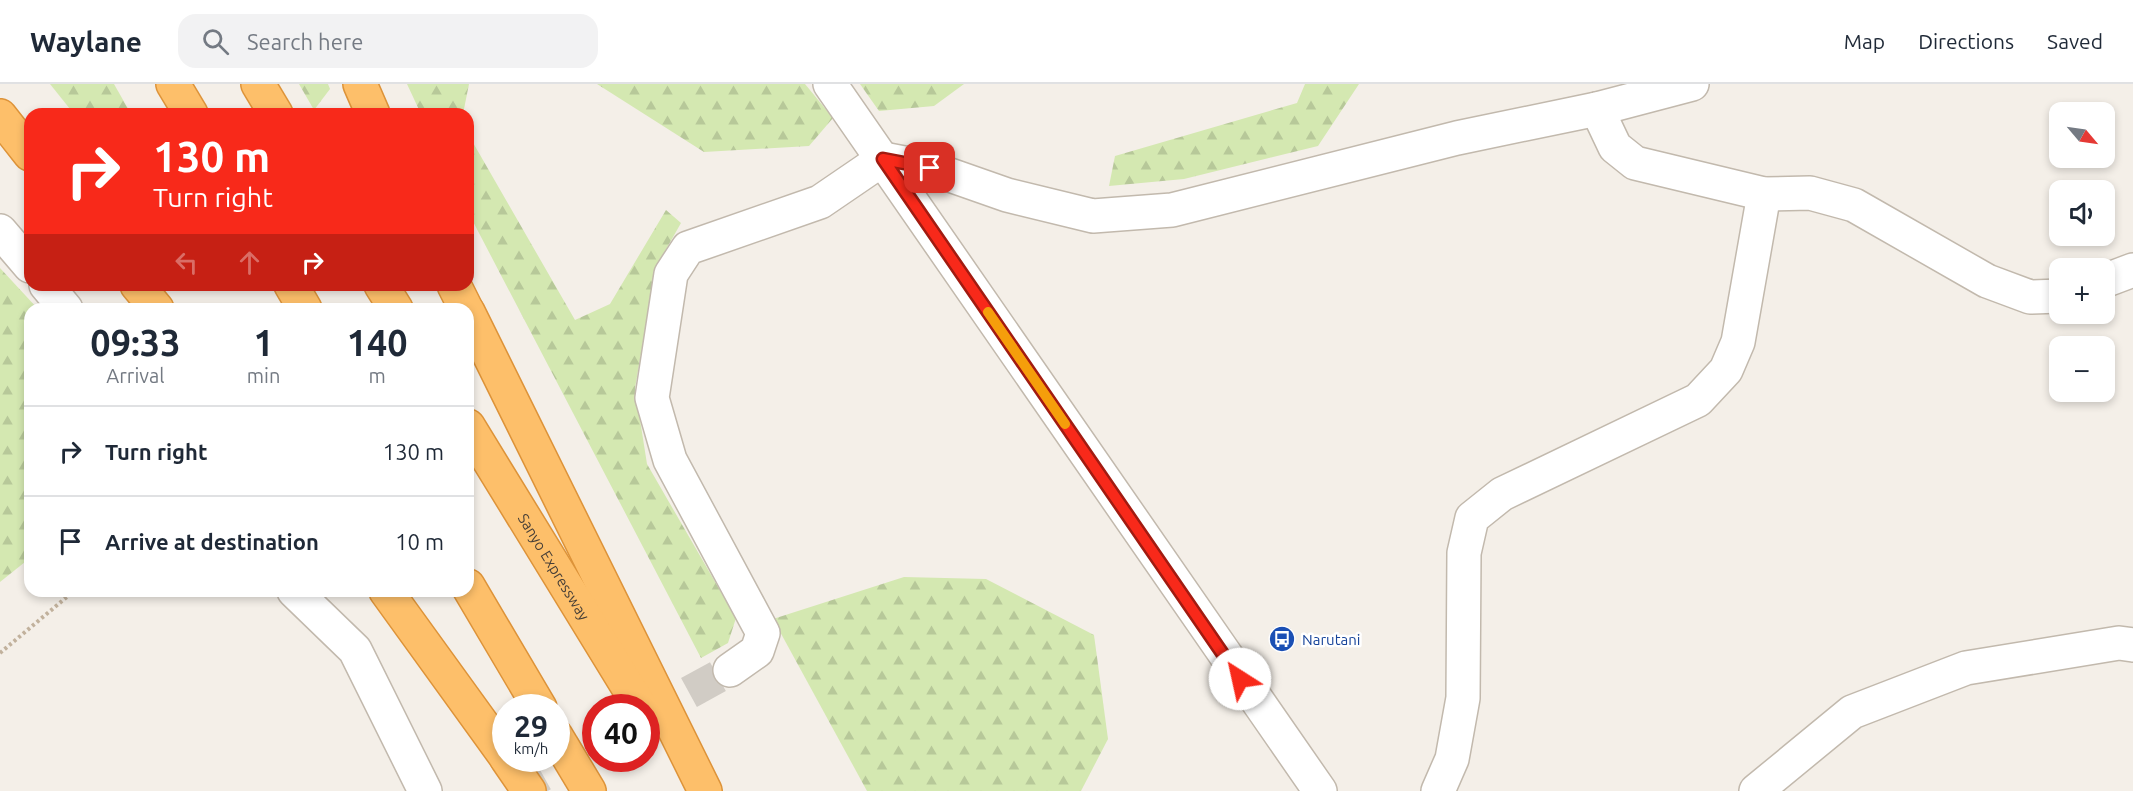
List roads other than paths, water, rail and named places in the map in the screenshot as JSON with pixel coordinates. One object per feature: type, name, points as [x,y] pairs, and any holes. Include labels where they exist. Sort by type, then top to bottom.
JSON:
[{"type":"highway","points":[[173,84],[187,108]]},
{"type":"highway","points":[[258,84],[272,108]]},
{"type":"highway","points":[[360,84],[370,108]]},
{"type":"highway","points":[[0,116],[24,146]]},
{"type":"highway","points":[[142,291],[152,303]]},
{"type":"highway","points":[[474,325],[705,791]]},
{"type":"highway","name":"Sanyo Expressway","points":[[474,436],[632,694]]},
{"type":"highway","points":[[474,596],[532,694]]},
{"type":"highway","points":[[390,597],[492,739]]},
{"type":"highway","points":[[660,740],[692,791]]},
{"type":"highway","points":[[570,759],[589,791]]},
{"type":"highway","points":[[516,772],[529,791]]},
{"type":"street","points":[[830,84],[1320,791]]},
{"type":"street","points":[[730,670],[757,651],[763,633],[670,460],[652,398],[671,274],[688,248],[819,202],[883,159],[930,168],[1007,195],[1093,216],[1160,211],[1457,138],[1597,109],[1692,84]]},
{"type":"street","points":[[1597,109],[1615,147],[1635,163],[1764,194],[1810,193],[1854,205],[1987,281],[2030,297],[2049,296]]},
{"type":"street","points":[[1438,791],[1452,759],[1463,698],[1464,553],[1472,518],[1503,494],[1698,400],[1726,370],[1738,342],[1764,194]]},
{"type":"street","points":[[0,231],[24,259]]},
{"type":"street","points":[[2115,277],[2133,270]]},
{"type":"street","points":[[51,291],[61,303]]},
{"type":"street","points":[[300,597],[355,650],[425,791]]},
{"type":"street","points":[[1756,791],[1852,712],[1966,668],[2119,642],[2133,645]]},
{"type":"tunnel","points":[[660,708],[730,670]]},
{"type":"tunnel","points":[[514,791],[582,753]]},
{"type":"place","name":"Narutani","points":[[1282,639]]}]
